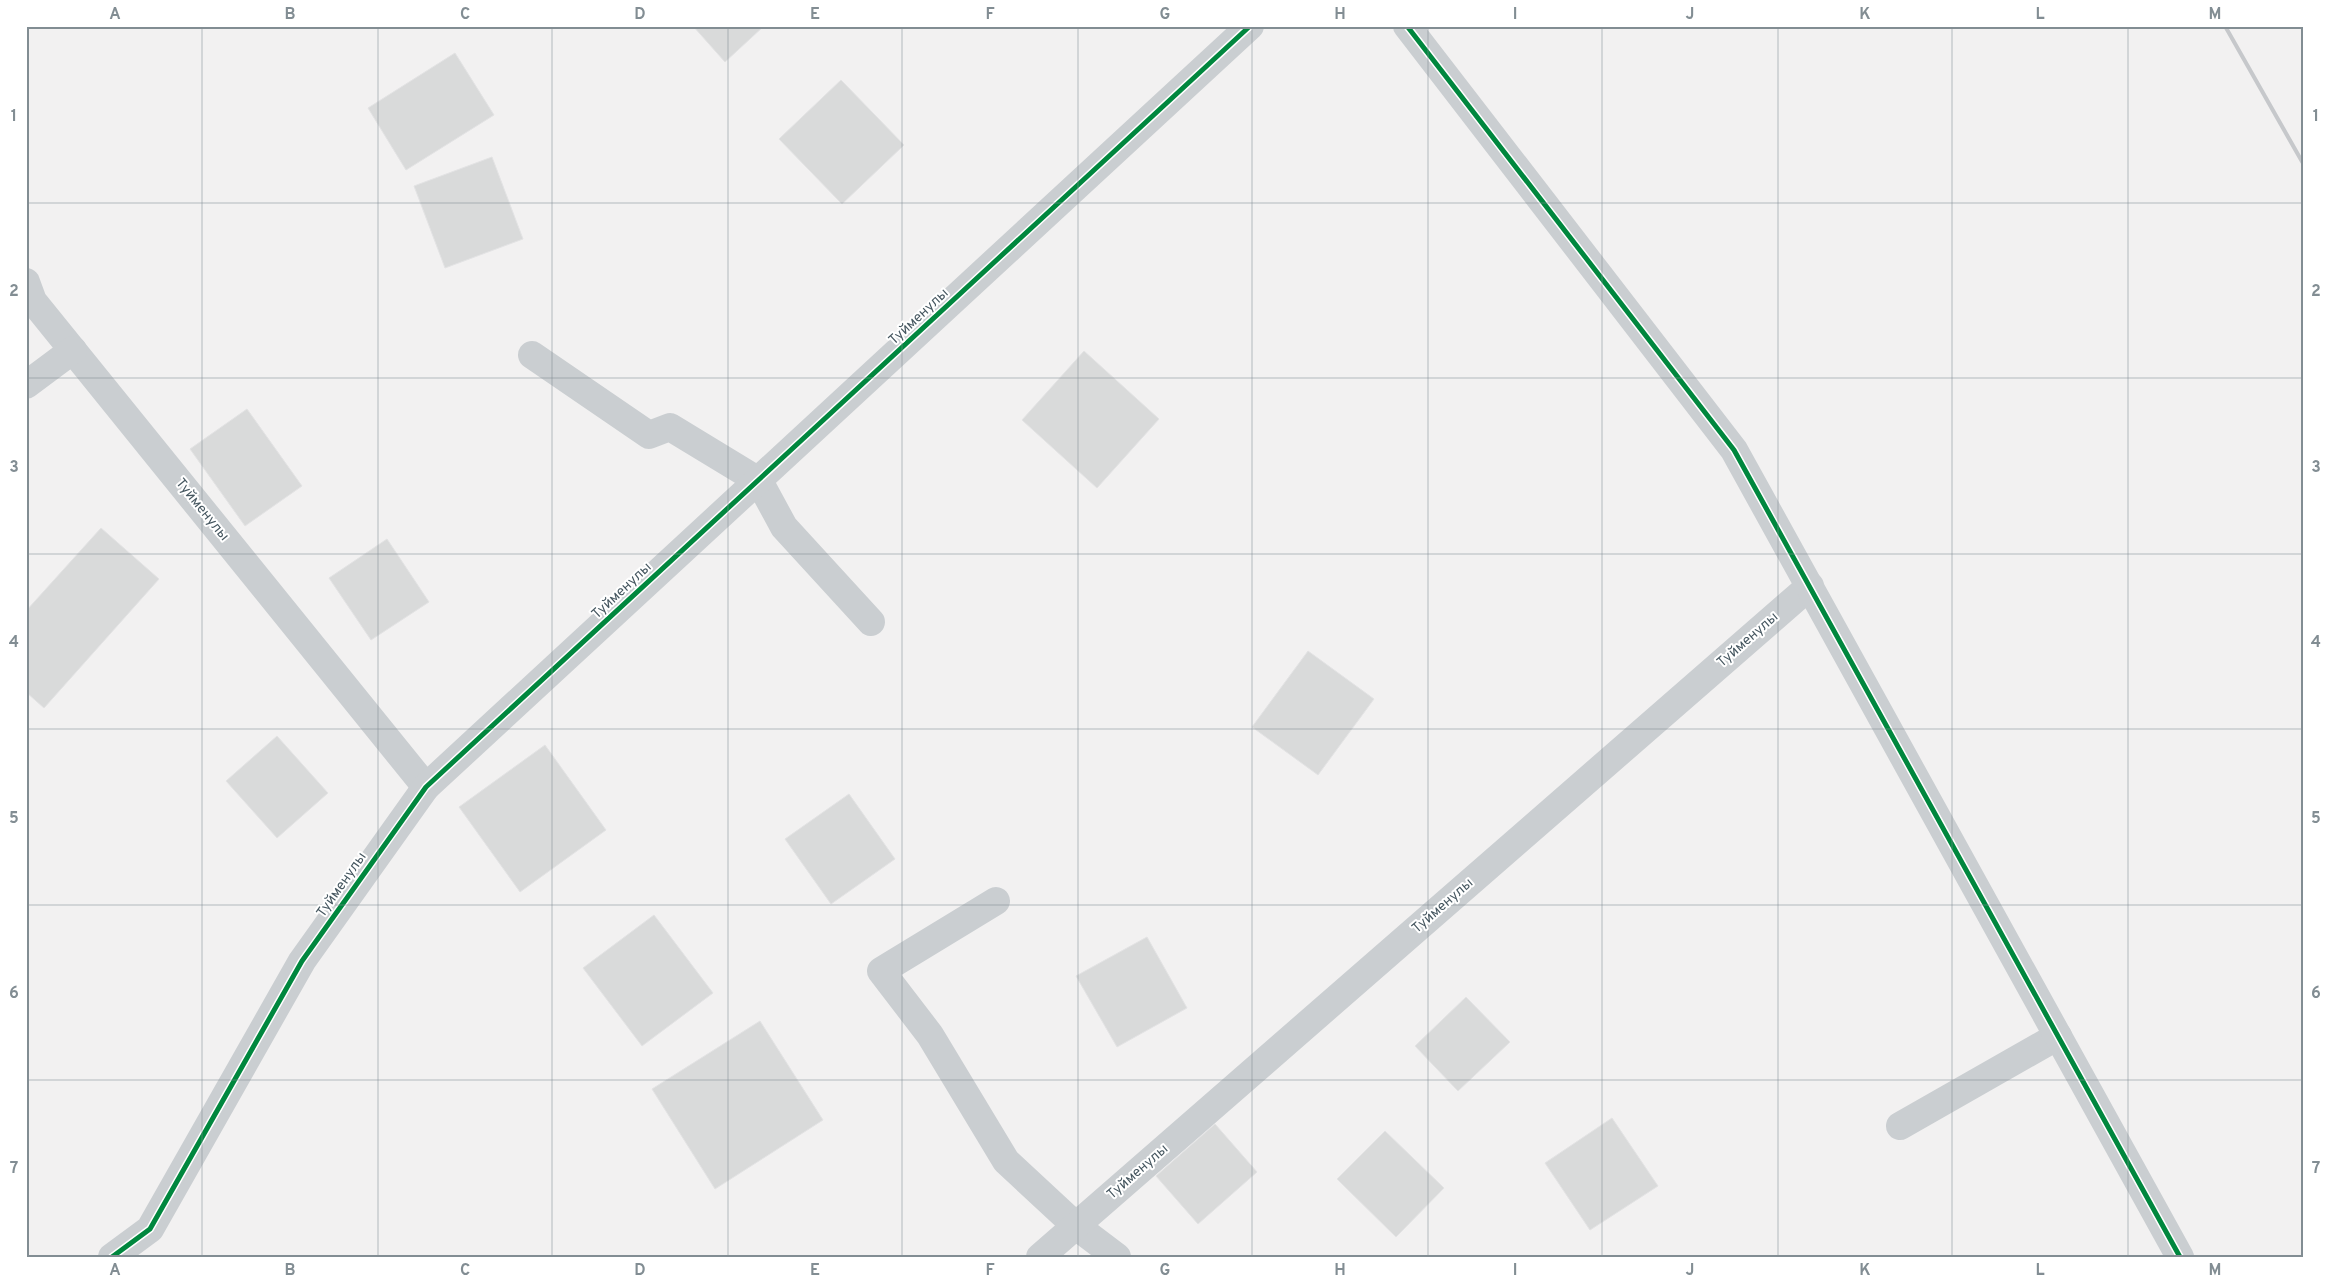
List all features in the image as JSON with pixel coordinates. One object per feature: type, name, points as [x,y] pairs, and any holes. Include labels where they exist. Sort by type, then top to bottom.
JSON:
[{"type":"street","name":"Туйменулы","points":[[112,1257],[150,1229],[302,961],[426,787],[1250,26]]},
{"type":"street","points":[[1407,26],[1734,450],[2180,1257]]},
{"type":"street","name":"Туйменулы","points":[[26,282],[34,301],[426,787]]},
{"type":"street","points":[[26,386],[73,350]]},
{"type":"street","points":[[532,355],[649,435],[670,427],[759,481],[784,527],[871,622]]},
{"type":"street","name":"Туйменулы","points":[[1040,1257],[1810,586]]},
{"type":"street","points":[[996,900],[881,971],[930,1034],[1006,1161],[1076,1226],[1117,1257]]},
{"type":"street","points":[[1900,1126],[2058,1036]]},
{"type":"building","points":[[693,26],[764,26],[725,62]]},
{"type":"building","points":[[455,53],[494,115],[406,170],[368,108]]},
{"type":"building","points":[[841,80],[904,145],[842,204],[779,139]]},
{"type":"building","points":[[492,157],[523,239],[445,268],[414,186]]},
{"type":"building","points":[[1084,351],[1159,419],[1097,488],[1022,420]]},
{"type":"building","points":[[247,409],[302,486],[245,526],[190,449]]},
{"type":"building","points":[[101,528],[159,579],[44,708],[26,692],[26,611]]},
{"type":"building","points":[[387,539],[429,602],[371,640],[329,578]]},
{"type":"building","points":[[1308,651],[1374,699],[1318,775],[1252,727]]},
{"type":"building","points":[[277,736],[328,793],[277,838],[226,781]]},
{"type":"building","points":[[545,745],[606,830],[520,892],[459,807]]},
{"type":"building","points":[[849,794],[895,859],[831,904],[785,839]]},
{"type":"building","points":[[654,915],[713,993],[642,1046],[583,968]]},
{"type":"building","points":[[1147,937],[1187,1008],[1117,1047],[1076,976]]},
{"type":"building","points":[[1466,997],[1510,1042],[1458,1091],[1415,1046]]},
{"type":"building","points":[[760,1021],[823,1120],[715,1189],[652,1089]]},
{"type":"building","points":[[1612,1118],[1658,1186],[1590,1230],[1545,1163]]},
{"type":"building","points":[[1215,1124],[1257,1172],[1198,1224],[1156,1176]]},
{"type":"building","points":[[1385,1131],[1444,1188],[1396,1237],[1337,1179]]},
{"type":"railway","points":[[2225,26],[2304,165]]},
{"type":"cycle path","points":[[112,1257],[150,1229],[302,961],[426,787],[1250,26]]},
{"type":"cycle path","points":[[1407,26],[1734,450],[2180,1257]]}]
